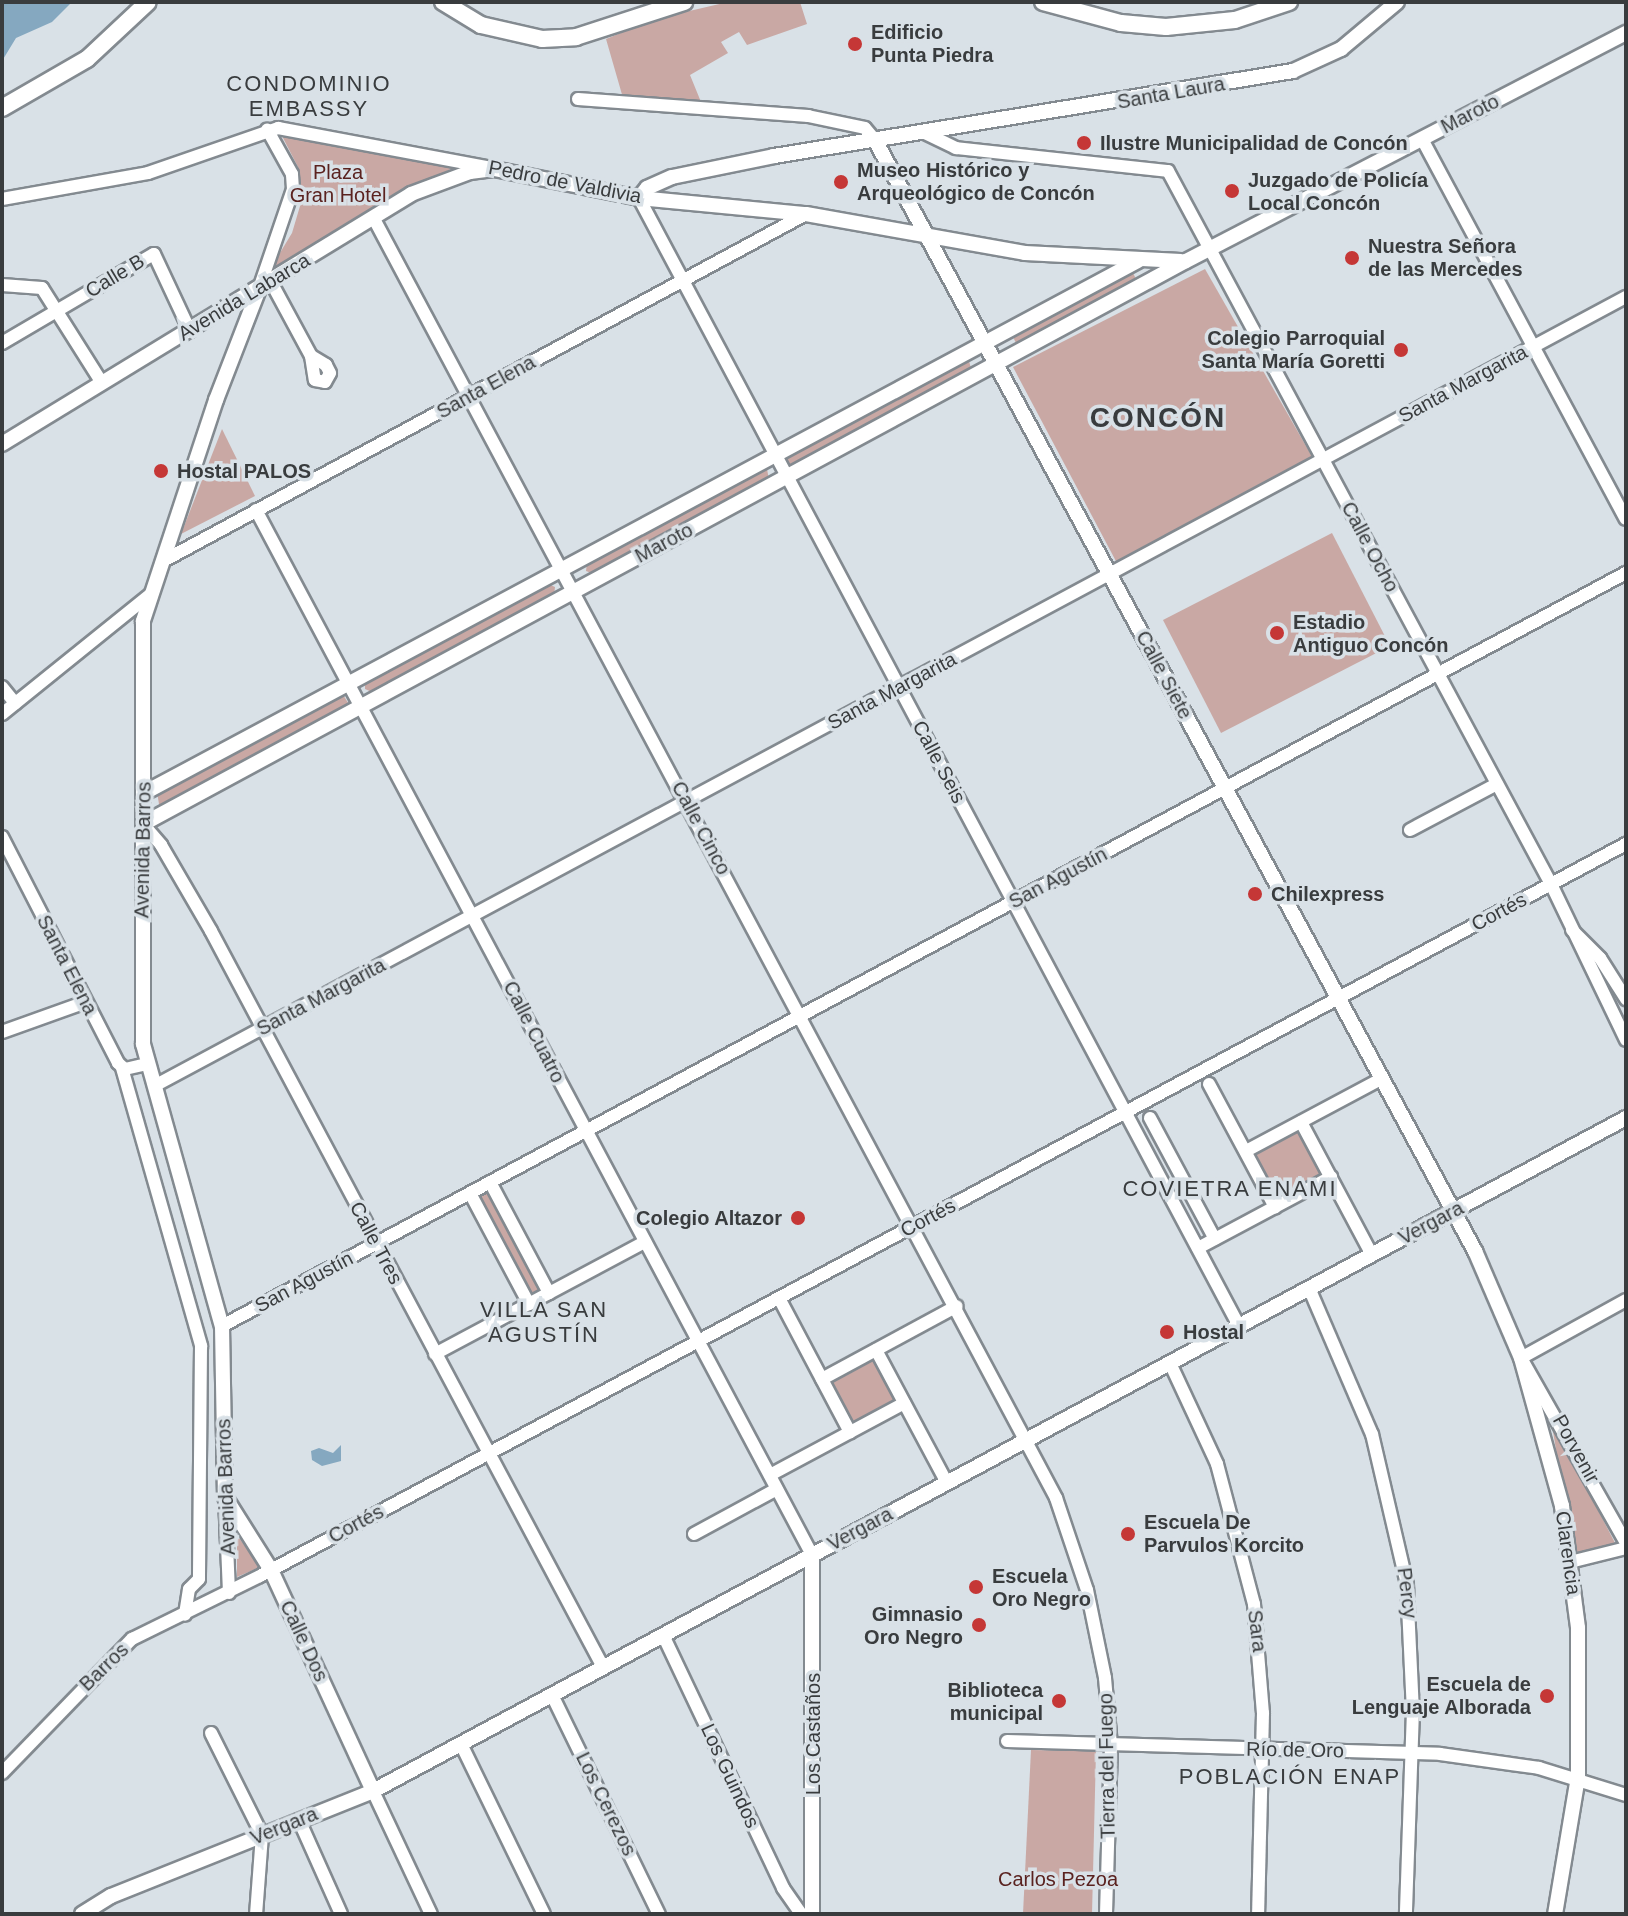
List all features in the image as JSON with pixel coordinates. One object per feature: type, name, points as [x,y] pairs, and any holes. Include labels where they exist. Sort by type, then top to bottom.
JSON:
[{"type":"main road","points":[[2,108],[87,59],[148,2]]},
{"type":"main road","points":[[443,2],[481,25],[542,39],[576,37],[684,2]]},
{"type":"main road","points":[[1043,2],[1121,23],[1166,27],[1235,20],[1289,2]]},
{"type":"street","name":"Santa Laura","points":[[639,198],[647,188],[672,177],[1293,71],[1341,49],[1397,2]]},
{"type":"street","name":"Maroto","points":[[143,824],[1186,261],[1626,33]]},
{"type":"street","points":[[578,99],[808,116],[865,128],[875,140]]},
{"type":"street","name":"Pedro de Valdivia","points":[[2,199],[174,166],[267,129],[299,130],[639,198],[806,214],[1025,253],[1139,261]]},
{"type":"street","name":"Avenida Barros","points":[[229,1593],[222,1326],[158,1084],[147,1064],[142,644],[152,593],[216,400],[265,286],[293,189],[292,174],[267,129]]},
{"type":"street","name":"Calle Ocho","points":[[923,132],[956,148],[1168,171],[1551,884],[1567,925],[1626,1040]]},
{"type":"street","points":[[1422,139],[1626,519]]},
{"type":"street","name":"Calle Siete","points":[[875,140],[988,341],[997,364],[1453,1211]]},
{"type":"street","name":"Avenida Labarca","points":[[2,444],[265,286],[373,217],[443,180],[494,169]]},
{"type":"street","name":"Calle Seis","points":[[639,198],[1239,1326]]},
{"type":"street","name":"Santa Elena","points":[[165,560],[806,214]]},
{"type":"street","name":"Calle Cinco","points":[[373,217],[1028,1439]]},
{"type":"street","name":"Calle B","points":[[2,343],[154,254],[190,331]]},
{"type":"street","name":"Maroto","points":[[144,793],[1139,261],[1186,261]]},
{"type":"street","points":[[2,285],[37,286],[58,310],[102,383]]},
{"type":"street","points":[[265,286],[311,356]]},
{"type":"street","name":"Santa Margarita","points":[[158,1084],[1626,297]]},
{"type":"street","name":"Calle Cuatro","points":[[256,510],[812,1555]]},
{"type":"street","name":"San Agustín","points":[[222,1326],[1626,573]]},
{"type":"street","points":[[2,714],[152,593]]},
{"type":"street","points":[[2,687],[15,703]]},
{"type":"street","points":[[1410,830],[1497,784]]},
{"type":"street","name":"Calle Tres","points":[[143,824],[169,857],[263,1028],[603,1667]]},
{"type":"street","name":"Santa Elena","points":[[2,837],[122,1068]]},
{"type":"street","name":"Cortés","points":[[229,1593],[1626,844]]},
{"type":"street","name":"Calle Ocho","points":[[1567,925],[1600,958],[1626,999]]},
{"type":"street","points":[[2,1032],[86,1002]]},
{"type":"street","points":[[122,1068],[147,1064]]},
{"type":"street","name":"Avenida Barros","points":[[122,1068],[201,1346],[199,1579],[189,1589],[185,1615]]},
{"type":"street","points":[[1246,1151],[1381,1079]]},
{"type":"street","points":[[1209,1084],[1275,1207]]},
{"type":"street","points":[[1150,1118],[1215,1239]]},
{"type":"street","name":"Vergara","points":[[82,1914],[111,1896],[373,1791],[1626,1118]]},
{"type":"street","points":[[1301,1122],[1372,1255]]},
{"type":"street","points":[[1198,1248],[1331,1177]]},
{"type":"street","points":[[490,1182],[549,1293]]},
{"type":"street","points":[[470,1193],[529,1304]]},
{"type":"street","name":"Clarencia","points":[[1453,1211],[1487,1275],[1521,1358],[1554,1473],[1570,1562],[1580,1671],[1578,1777],[1555,1914]]},
{"type":"street","points":[[435,1354],[645,1242]]},
{"type":"street","name":"Percy","points":[[1309,1288],[1360,1400],[1392,1503],[1411,1627],[1406,1914]]},
{"type":"street","points":[[779,1298],[850,1432]]},
{"type":"street","points":[[1521,1358],[1626,1300]]},
{"type":"street","points":[[822,1379],[957,1306]]},
{"type":"street","points":[[876,1350],[947,1483]]},
{"type":"street","name":"Porvenir","points":[[1521,1358],[1626,1545]]},
{"type":"street","name":"Sara","points":[[1170,1363],[1203,1430],[1239,1533],[1259,1640],[1263,1749],[1258,1914]]},
{"type":"street","points":[[770,1475],[904,1403]]},
{"type":"street","name":"Tierra del Fuego","points":[[1028,1439],[1056,1498],[1087,1590],[1105,1678],[1111,1745],[1106,1914]]},
{"type":"street","points":[[694,1534],[777,1489]]},
{"type":"street","name":"Calle Dos","points":[[225,1497],[271,1570],[373,1791]]},
{"type":"street","points":[[1570,1562],[1626,1545]]},
{"type":"street","name":"Los Castaños","points":[[812,1555],[812,1914]]},
{"type":"street","name":"Barros","points":[[2,1773],[119,1649],[229,1593]]},
{"type":"street","name":"Los Guindos","points":[[663,1635],[783,1888],[801,1914]]},
{"type":"street","name":"Los Cerezos","points":[[552,1695],[659,1914]]},
{"type":"street","points":[[211,1733],[262,1835],[256,1914]]},
{"type":"street","name":"Río de Oro","points":[[1007,1741],[1411,1752],[1499,1761],[1578,1777],[1626,1795]]},
{"type":"street","points":[[461,1744],[544,1914]]},
{"type":"street","points":[[373,1791],[431,1914]]},
{"type":"street","points":[[299,1820],[341,1914]]},
{"type":"green space","points":[[728,2],[800,2],[807,24],[747,45],[739,32],[721,42],[728,53],[690,75],[701,102],[623,98],[606,39],[655,19]]},
{"type":"green space","name":"Plaza Gran Hotel","points":[[282,136],[455,167],[365,212],[269,271],[292,233],[303,196],[298,167]]},
{"type":"green space","points":[[1205,269],[1314,460],[1118,565],[1013,367]]},
{"type":"green space","points":[[1133,273],[1137,281],[1018,347],[1013,337]]},
{"type":"green space","points":[[969,361],[972,372],[790,471],[781,461]]},
{"type":"green space","points":[[222,429],[255,496],[181,534]]},
{"type":"green space","points":[[767,469],[769,480],[594,574],[586,571],[587,563]]},
{"type":"green space","name":"Estadio Antiguo Concón","points":[[1332,533],[1390,646],[1221,733],[1163,620]]},
{"type":"green space","points":[[548,584],[555,587],[554,596],[374,693],[365,689],[365,681]]},
{"type":"green space","points":[[342,693],[350,706],[160,810],[157,792]]},
{"type":"green space","points":[[1298,1131],[1322,1173],[1277,1199],[1254,1154]]},
{"type":"green space","points":[[491,1190],[545,1290],[531,1298],[477,1197]]},
{"type":"green space","points":[[874,1359],[896,1401],[852,1425],[830,1381]]},
{"type":"green space","points":[[1551,1419],[1614,1541],[1615,1543],[1573,1554]]},
{"type":"green space","points":[[237,1535],[260,1567],[237,1577]]},
{"type":"green space","name":"Carlos Pezoa","points":[[1031,1750],[1096,1751],[1092,1914],[1023,1914]]},
{"type":"water","points":[[2,2],[72,2],[52,22],[16,38],[2,61]]},
{"type":"water","points":[[341,1445],[341,1461],[322,1466],[312,1460],[311,1451],[319,1448],[333,1453]]},
{"type":"place","name":"Edificio Punta Piedra","points":[[855,44]]},
{"type":"place","name":"Ilustre Municipalidad de Concón","points":[[1084,143]]},
{"type":"place","name":"Museo Histórico y Arqueológico de Concón","points":[[841,182]]},
{"type":"place","name":"Juzgado de Policía Local Concón","points":[[1232,191]]},
{"type":"place","name":"Nuestra Señora de las Mercedes","points":[[1352,258]]},
{"type":"place","name":"Colegio Parroquial Santa María Goretti","points":[[1401,350]]},
{"type":"place","name":"Hostal PALOS","points":[[161,471]]},
{"type":"place","name":"Estadio Antiguo Concón","points":[[1277,633]]},
{"type":"place","name":"Chilexpress","points":[[1255,894]]},
{"type":"place","name":"Colegio Altazor","points":[[798,1218]]},
{"type":"place","name":"Hostal","points":[[1167,1332]]},
{"type":"place","name":"Escuela De Parvulos Korcito","points":[[1128,1534]]},
{"type":"place","name":"Escuela Oro Negro","points":[[976,1587]]},
{"type":"place","name":"Gimnasio Oro Negro","points":[[979,1625]]},
{"type":"place","name":"Escuela de Lenguaje Alborada","points":[[1547,1696]]},
{"type":"place","name":"Biblioteca municipal","points":[[1059,1701]]},
{"type":"district","name":"CONDOMINIO EMBASSY","points":[[309,96]]},
{"type":"district","name":"CONCÓN","points":[[1158,418]]},
{"type":"district","name":"COVIETRA ENAMI","points":[[1230,1189]]},
{"type":"district","name":"VILLA SAN AGUSTÍN","points":[[544,1322]]},
{"type":"district","name":"POBLACIÓN ENAP","points":[[1290,1777]]}]
